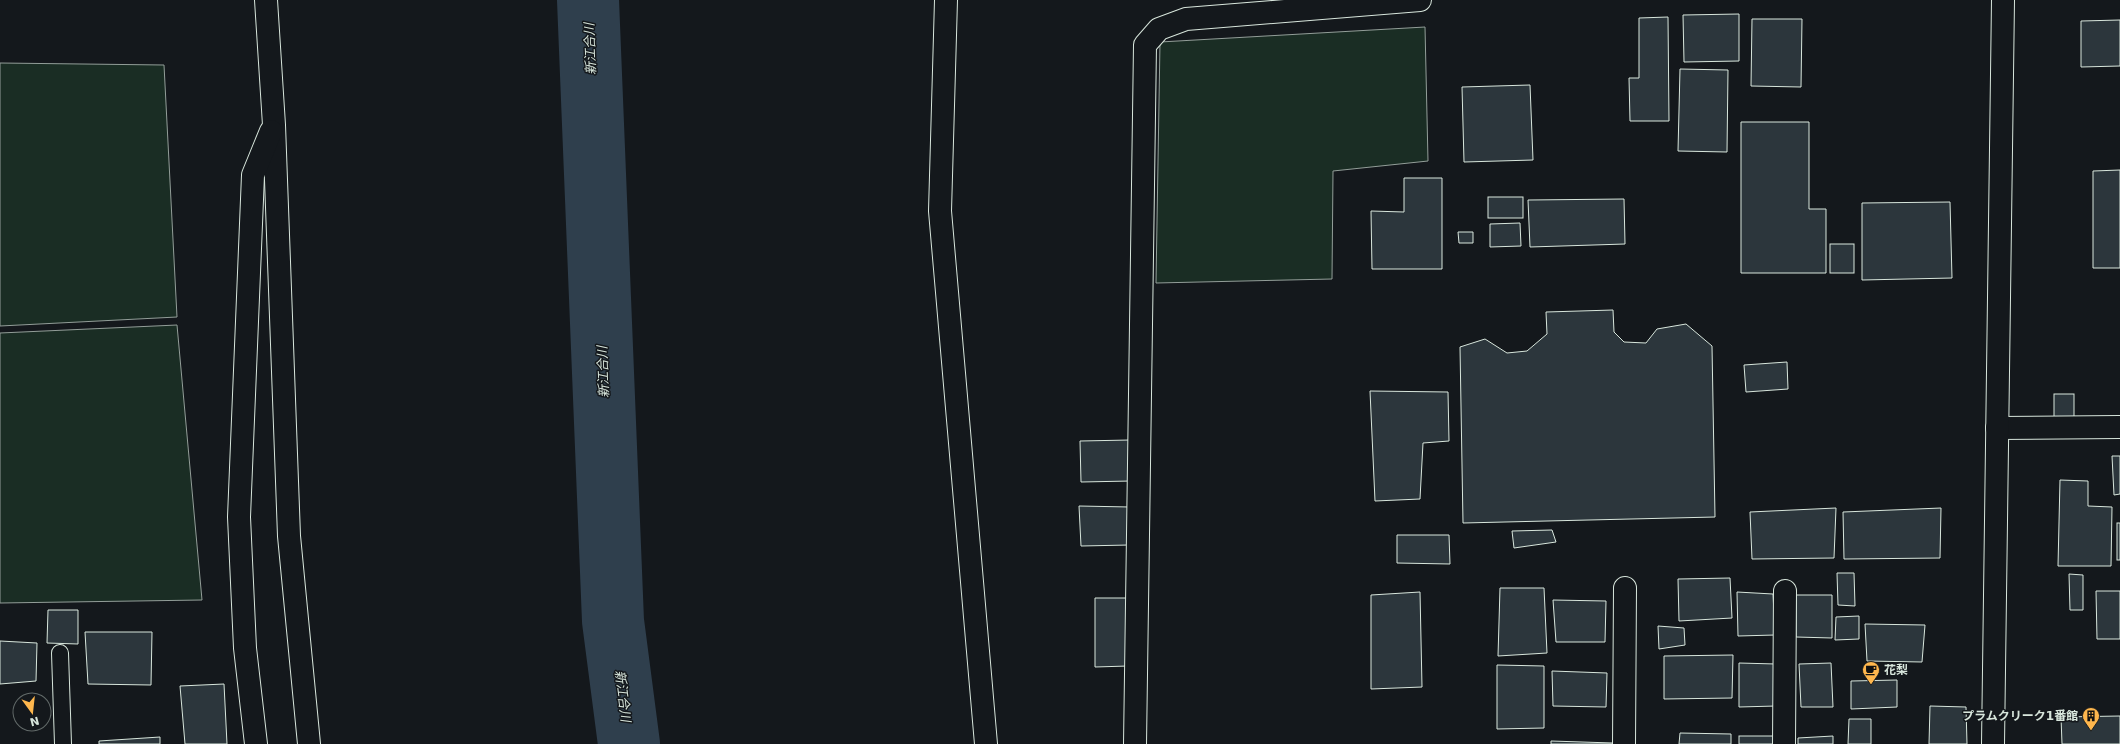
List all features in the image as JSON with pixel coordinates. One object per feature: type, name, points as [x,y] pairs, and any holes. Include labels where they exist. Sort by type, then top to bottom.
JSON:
[{"type":"street","points":[[266,0],[274,125],[289,536],[309,744]]},
{"type":"street","points":[[946,0],[940,211],[986,744]]},
{"type":"street","points":[[1135,744],[1145,44],[1159,29],[1186,19],[1420,0]]},
{"type":"street","points":[[1994,744],[2003,0]]},
{"type":"street","points":[[256,744],[245,648],[239,517],[253,176],[274,125]]},
{"type":"street","points":[[1998,428],[2120,427]]},
{"type":"street","points":[[1624,744],[1625,588]]},
{"type":"street","points":[[1784,744],[1785,591]]},
{"type":"lane","points":[[60,653],[63,744]]},
{"type":"green space","points":[[1425,27],[1428,161],[1333,171],[1332,279],[1156,283],[1160,42]]},
{"type":"green space","points":[[0,63],[164,65],[177,317],[0,326]]},
{"type":"green space","points":[[177,325],[202,600],[0,603],[0,333]]},
{"type":"building","points":[[1739,14],[1739,61],[1684,62],[1683,15]]},
{"type":"building","points":[[1668,17],[1669,121],[1630,121],[1629,78],[1639,78],[1639,18]]},
{"type":"building","points":[[1752,19],[1802,19],[1801,87],[1751,86]]},
{"type":"building","points":[[2120,20],[2120,66],[2081,67],[2081,21]]},
{"type":"building","points":[[1680,69],[1728,70],[1727,152],[1678,151]]},
{"type":"building","points":[[1530,85],[1533,160],[1464,162],[1462,87]]},
{"type":"building","points":[[1741,122],[1809,122],[1809,209],[1826,209],[1826,273],[1741,273]]},
{"type":"building","points":[[2120,170],[2120,268],[2093,268],[2093,171]]},
{"type":"building","points":[[1404,178],[1442,178],[1442,269],[1372,269],[1371,211],[1404,212]]},
{"type":"building","points":[[1488,197],[1523,197],[1523,218],[1488,218]]},
{"type":"building","points":[[1624,199],[1625,244],[1530,247],[1528,200]]},
{"type":"building","points":[[1950,202],[1952,278],[1862,280],[1862,203]]},
{"type":"building","points":[[1520,223],[1521,246],[1490,247],[1490,224]]},
{"type":"building","points":[[1458,232],[1473,232],[1473,243],[1459,243]]},
{"type":"building","points":[[1830,244],[1854,244],[1854,273],[1830,273]]},
{"type":"building","points":[[1613,310],[1614,332],[1624,342],[1646,343],[1657,329],[1686,324],[1712,346],[1715,517],[1463,523],[1460,347],[1485,339],[1507,353],[1527,351],[1547,334],[1546,312]]},
{"type":"building","points":[[1787,362],[1788,389],[1746,392],[1744,365]]},
{"type":"building","points":[[1370,391],[1448,392],[1449,441],[1423,443],[1420,499],[1375,501]]},
{"type":"building","points":[[2054,394],[2074,394],[2074,418],[2054,418]]},
{"type":"building","points":[[1130,440],[1131,481],[1081,482],[1080,441]]},
{"type":"building","points":[[2112,456],[2120,456],[2120,494],[2114,495]]},
{"type":"building","points":[[2060,480],[2088,481],[2088,506],[2112,507],[2111,566],[2058,566]]},
{"type":"building","points":[[1079,506],[1130,507],[1129,545],[1081,546]]},
{"type":"building","points":[[1836,508],[1834,558],[1752,559],[1750,512]]},
{"type":"building","points":[[1941,508],[1940,558],[1844,559],[1843,512]]},
{"type":"building","points":[[2117,523],[2120,523],[2120,560],[2117,560]]},
{"type":"building","points":[[1552,530],[1556,542],[1514,548],[1512,531]]},
{"type":"building","points":[[1397,535],[1449,535],[1450,564],[1397,563]]},
{"type":"building","points":[[1837,573],[1854,573],[1855,606],[1838,605]]},
{"type":"building","points":[[2069,574],[2083,575],[2083,610],[2070,610]]},
{"type":"building","points":[[1730,578],[1732,618],[1679,621],[1678,579]]},
{"type":"building","points":[[1500,588],[1544,588],[1547,653],[1498,656]]},
{"type":"building","points":[[2096,591],[2120,591],[2120,639],[2097,639]]},
{"type":"building","points":[[1420,592],[1422,687],[1371,689],[1371,595]]},
{"type":"building","points":[[1737,592],[1773,594],[1775,635],[1738,636]]},
{"type":"building","points":[[1796,595],[1832,595],[1832,638],[1796,637]]},
{"type":"building","points":[[1095,598],[1128,598],[1128,666],[1095,667]]},
{"type":"building","points":[[1553,600],[1606,601],[1605,642],[1556,642]]},
{"type":"building","points":[[48,610],[78,610],[78,644],[47,643]]},
{"type":"building","points":[[1859,616],[1859,639],[1835,640],[1836,617]]},
{"type":"building","points":[[1865,624],[1925,625],[1922,662],[1867,661]]},
{"type":"building","points":[[1658,626],[1684,628],[1685,645],[1659,649]]},
{"type":"building","points":[[85,632],[152,632],[151,685],[88,684]]},
{"type":"building","points":[[0,641],[37,643],[36,681],[0,684]]},
{"type":"building","points":[[1733,655],[1732,698],[1664,699],[1664,656]]},
{"type":"building","points":[[1739,663],[1776,664],[1776,706],[1739,707]]},
{"type":"building","points":[[1831,663],[1833,707],[1801,707],[1799,664]]},
{"type":"building","points":[[1497,665],[1544,666],[1544,728],[1497,729]]},
{"type":"building","points":[[1552,671],[1607,673],[1606,707],[1553,706]]},
{"type":"building","points":[[1897,680],[1897,707],[1851,709],[1851,681]]},
{"type":"building","points":[[224,684],[227,744],[185,744],[180,686]]},
{"type":"building","points":[[1930,706],[1966,707],[1967,744],[1929,744]]},
{"type":"building","name":"プラムクリーク1番館","points":[[2120,716],[2120,744],[2062,744],[2061,717]]},
{"type":"building","points":[[1849,719],[1871,719],[1871,744],[1848,744]]},
{"type":"building","points":[[1680,733],[1731,734],[1731,744],[1679,744]]},
{"type":"building","points":[[1739,736],[1777,736],[1777,744],[1739,744]]},
{"type":"building","points":[[1833,736],[1833,744],[1798,744],[1798,738]]},
{"type":"building","points":[[160,737],[160,744],[99,744],[99,741]]},
{"type":"building","points":[[1551,741],[1613,743],[1613,744],[1551,744]]},
{"type":"waterway","name":"新江合川","points":[[588,0],[613,621],[629,744]]},
{"type":"place","name":"花梨","points":[[1871,685]]},
{"type":"place","name":"プラムクリーク1番館","points":[[2091,731]]}]
